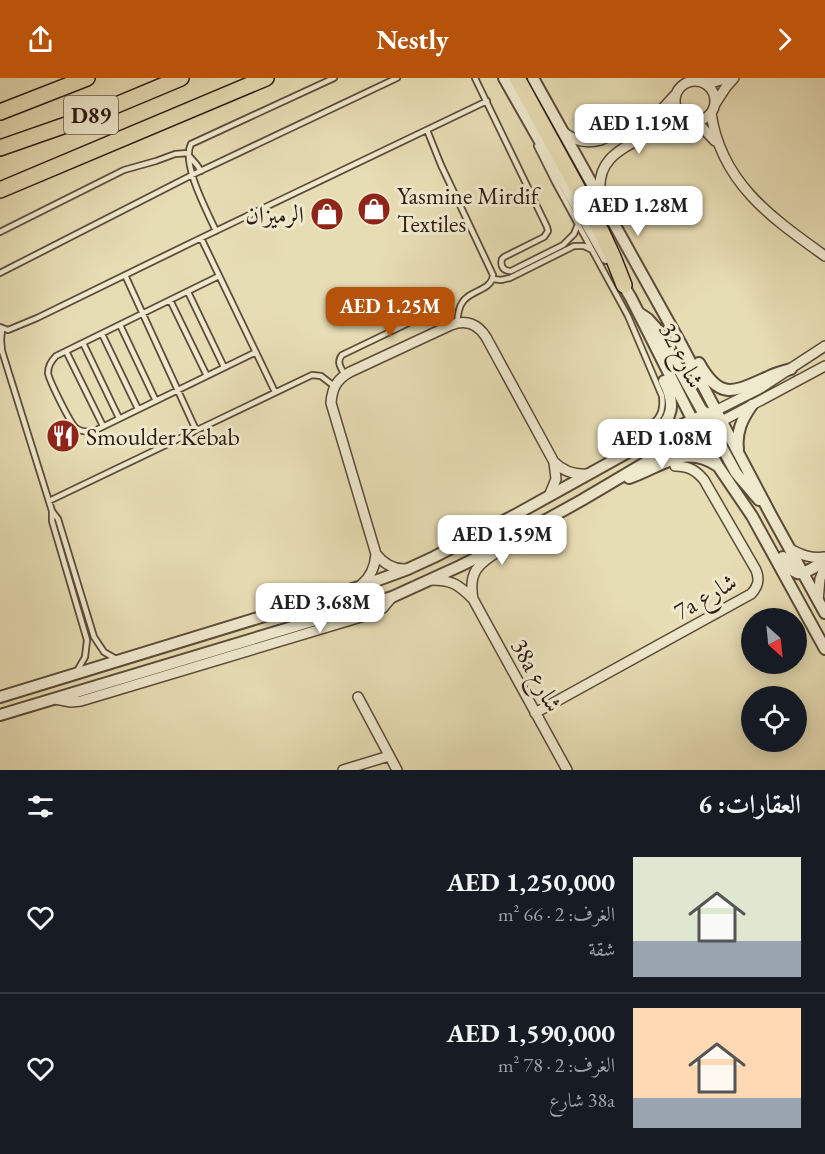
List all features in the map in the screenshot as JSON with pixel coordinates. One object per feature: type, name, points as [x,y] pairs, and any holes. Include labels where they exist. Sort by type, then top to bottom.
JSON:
[{"type":"highway","name":"D89","points":[[0,112],[87,78]]},
{"type":"highway","name":"D89","points":[[0,148],[83,119],[181,78]]},
{"type":"highway","points":[[0,190],[266,78]]},
{"type":"highway","points":[[517,78],[608,244],[624,285]]},
{"type":"highway","points":[[0,159],[83,119]]},
{"type":"street","name":"شارع 32","points":[[504,78],[624,285],[699,433],[752,516],[825,649]]},
{"type":"street","name":"شارع 32","points":[[533,78],[717,410],[825,613]]},
{"type":"street","points":[[675,78],[676,106],[686,119]]},
{"type":"street","points":[[562,131],[576,140],[585,142],[601,140],[663,108],[686,82],[728,78]]},
{"type":"street","points":[[601,200],[602,173],[611,157],[669,123],[686,119],[702,120],[713,109],[734,78]]},
{"type":"street","points":[[699,80],[713,89],[716,99],[713,109],[715,134],[736,176],[756,201],[779,223],[825,256]]},
{"type":"street","points":[[696,121],[720,148]]},
{"type":"street","points":[[638,312],[656,328],[700,409],[713,419],[722,421]]},
{"type":"street","points":[[359,587],[372,573],[376,554],[331,403],[334,386],[345,375],[457,322],[474,325],[483,332],[554,462],[556,479],[549,496]]},
{"type":"street","points":[[682,346],[695,357],[713,384],[727,390],[742,389],[791,369]]},
{"type":"street","points":[[0,697],[359,587],[408,569],[634,449],[759,389],[825,346]]},
{"type":"street","points":[[634,449],[661,429],[671,410],[670,395],[657,366],[656,350]]},
{"type":"street","points":[[0,716],[392,597],[460,566],[825,366]]},
{"type":"street","points":[[738,452],[740,427],[752,405]]},
{"type":"street","points":[[692,420],[710,427],[736,473],[771,515]]},
{"type":"street","points":[[612,482],[632,477],[681,456],[696,456],[718,466]]},
{"type":"street","points":[[554,462],[570,473],[588,474]]},
{"type":"street","name":"7a شارع","points":[[535,712],[751,594],[758,586],[756,570],[704,480],[693,470],[675,466]]},
{"type":"street","points":[[752,516],[767,529],[790,569],[796,573],[804,573],[825,564]]},
{"type":"street","points":[[473,599],[471,584],[478,566],[507,546],[522,532]]},
{"type":"street","points":[[790,549],[810,558],[825,557]]},
{"type":"street","points":[[376,554],[390,566],[408,569]]},
{"type":"street","points":[[818,601],[820,579],[825,564]]},
{"type":"street","name":"38a شارع","points":[[428,580],[451,582],[473,599],[567,770]]},
{"type":"street","points":[[358,697],[397,770]]},
{"type":"street","points":[[343,770],[389,756]]},
{"type":"lane","points":[[216,231],[192,175],[189,165],[189,146],[194,141],[334,78]]},
{"type":"lane","points":[[0,273],[192,175],[396,78]]},
{"type":"lane","points":[[475,78],[548,227],[544,237],[504,257],[501,263],[504,269],[514,270],[563,245],[571,238],[578,224]]},
{"type":"lane","points":[[75,674],[85,657],[87,640],[52,521],[49,501],[2,351],[1,328],[8,330],[37,318],[487,101]]},
{"type":"lane","points":[[526,115],[542,157],[628,316],[663,402],[661,413],[654,423],[624,442],[610,462]]},
{"type":"lane","points":[[427,130],[493,275],[490,284],[465,298],[460,307],[457,322]]},
{"type":"lane","points":[[0,232],[124,170],[156,162],[175,154],[189,155],[201,171]]},
{"type":"lane","points":[[201,238],[275,392]]},
{"type":"lane","points":[[493,279],[510,278],[574,246],[584,246],[592,250]]},
{"type":"lane","points":[[124,275],[196,430]]},
{"type":"lane","points":[[219,276],[66,351],[52,360],[48,376],[71,423],[81,430],[94,431],[256,352]]},
{"type":"lane","points":[[188,292],[224,368]]},
{"type":"lane","points":[[170,300],[207,376]]},
{"type":"lane","points":[[345,375],[339,363],[342,355],[419,318]]},
{"type":"lane","points":[[120,325],[156,401]]},
{"type":"lane","points":[[102,333],[138,409]]},
{"type":"lane","points":[[83,343],[119,418]]},
{"type":"lane","points":[[66,351],[103,426]]},
{"type":"lane","points":[[49,501],[312,375],[321,376],[334,386]]},
{"type":"lane","points":[[52,512],[58,519],[94,637],[104,651],[119,660]]},
{"type":"place","name":"Yasmine Mirdif Textiles","points":[[374,209]]},
{"type":"place","name":"الرميزان","points":[[327,214]]},
{"type":"place","name":"Smoulder Kebab","points":[[63,436]]}]
